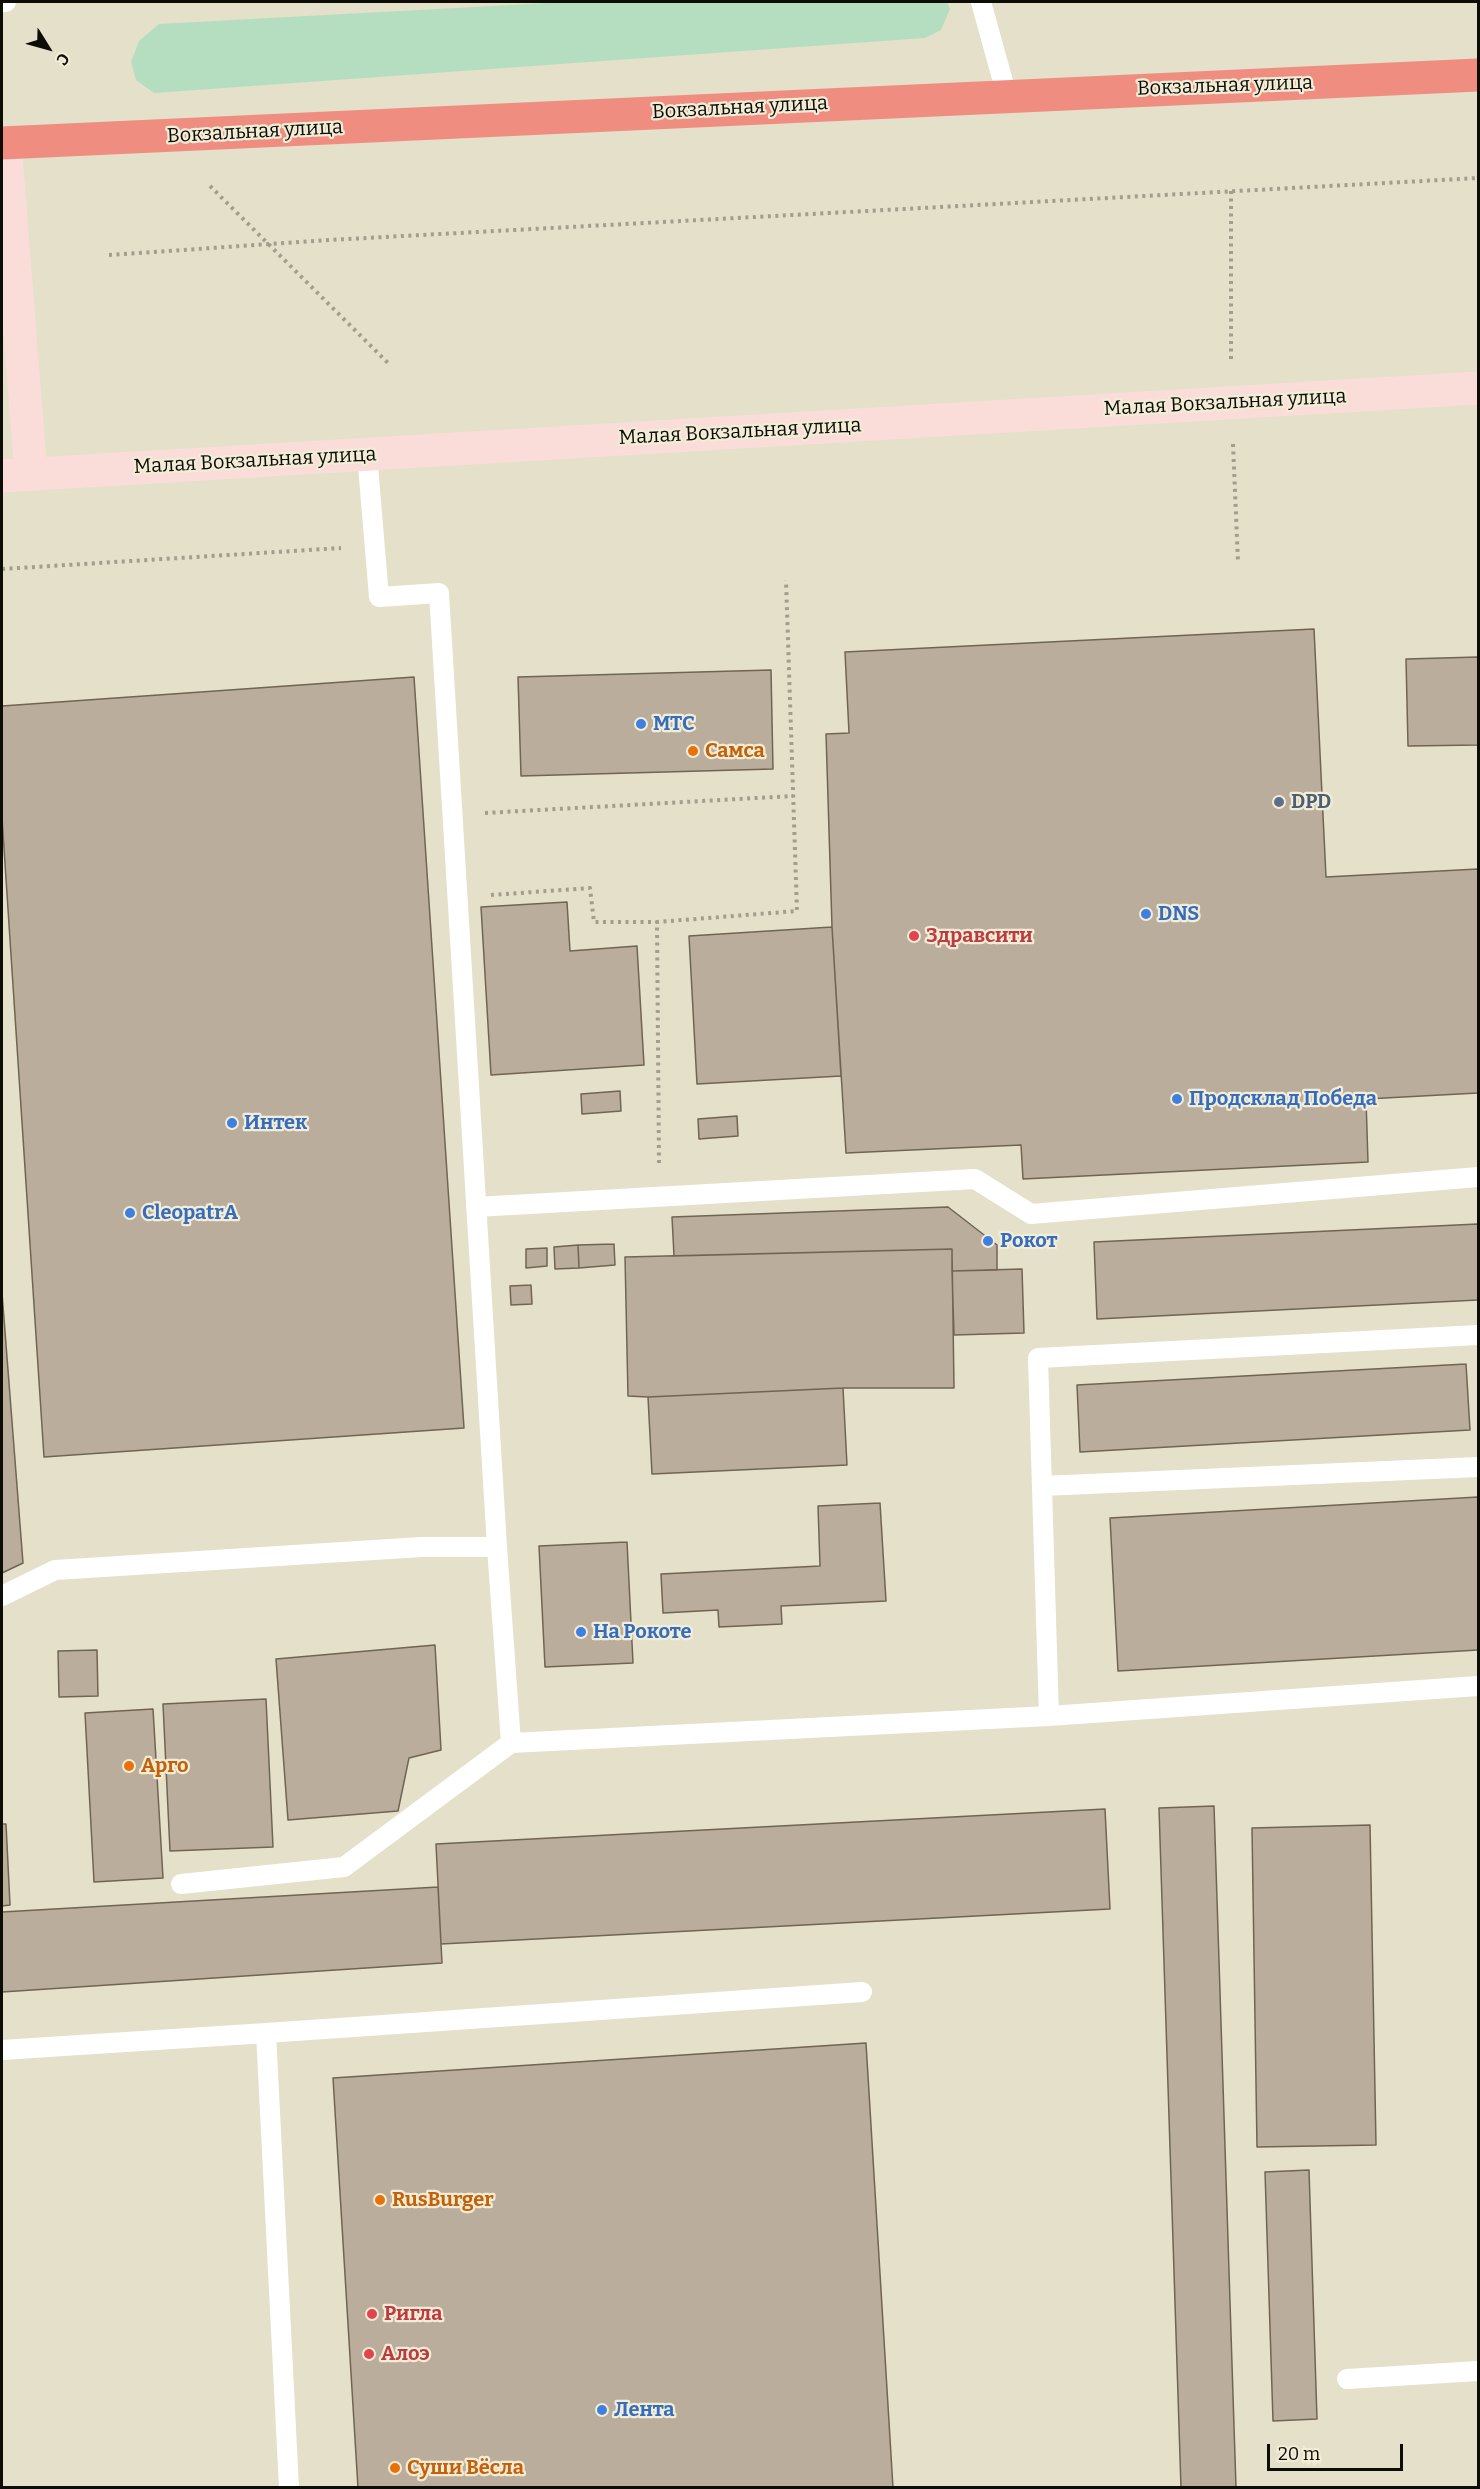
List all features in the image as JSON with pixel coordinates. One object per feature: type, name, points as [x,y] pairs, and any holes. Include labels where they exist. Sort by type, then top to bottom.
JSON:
[{"type":"highway","name":"Вокзальная улица","points":[[3,143],[1479,75]]},
{"type":"main road","points":[[3,143],[16,475]]},
{"type":"main road","name":"Малая Вокзальная улица","points":[[16,475],[1479,388]]},
{"type":"lane","points":[[981,2],[1007,96]]},
{"type":"lane","points":[[367,454],[379,597],[439,593],[496,1547],[510,1743]]},
{"type":"lane","points":[[476,1207],[975,1179],[1032,1214],[1479,1177]]},
{"type":"lane","points":[[1049,1716],[1038,1358],[1479,1335]]},
{"type":"lane","points":[[1042,1486],[1479,1467]]},
{"type":"lane","points":[[2,1596],[55,1570],[422,1546],[496,1547]]},
{"type":"lane","points":[[182,1884],[344,1867],[510,1743],[1049,1716],[1479,1686]]},
{"type":"lane","points":[[2,2050],[862,1992]]},
{"type":"lane","points":[[266,2033],[289,2487]]},
{"type":"lane","points":[[1347,2379],[1479,2372]]},
{"type":"path","points":[[109,255],[270,244],[1479,178]]},
{"type":"path","points":[[210,186],[390,365]]},
{"type":"path","points":[[2,569],[375,546]]},
{"type":"path","points":[[457,898],[590,888],[594,922],[657,922],[797,911],[786,580]]},
{"type":"path","points":[[452,815],[793,796]]},
{"type":"path","points":[[657,922],[659,1197]]},
{"type":"green space","points":[[566,2],[947,2],[950,9],[941,30],[925,38],[154,93],[136,80],[131,62],[139,41],[159,24]]},
{"type":"building","points":[[1314,629],[1326,877],[1478,869],[1478,1093],[1366,1099],[1368,1162],[1023,1179],[1021,1145],[846,1153],[832,927],[826,734],[849,733],[845,652]]},
{"type":"building","points":[[1478,657],[1478,745],[1408,746],[1406,659]]},
{"type":"building","points":[[771,670],[773,769],[521,776],[518,677]]},
{"type":"building","name":"Интек","points":[[414,677],[464,1428],[44,1457],[2,818],[2,706]]},
{"type":"building","points":[[567,902],[570,951],[637,946],[644,1065],[491,1075],[481,907]]},
{"type":"building","points":[[832,927],[841,1076],[697,1084],[689,936]]},
{"type":"building","points":[[620,1091],[621,1111],[582,1114],[581,1094]]},
{"type":"building","points":[[737,1116],[738,1136],[699,1139],[698,1119]]},
{"type":"building","points":[[948,1207],[997,1245],[997,1270],[952,1271],[952,1249],[674,1256],[672,1217]]},
{"type":"building","points":[[1478,1224],[1478,1300],[1097,1319],[1094,1242]]},
{"type":"building","points":[[614,1244],[615,1265],[579,1268],[578,1245]]},
{"type":"building","points":[[578,1245],[579,1268],[555,1269],[554,1247]]},
{"type":"building","points":[[547,1248],[547,1266],[526,1268],[526,1249]]},
{"type":"building","points":[[952,1249],[954,1388],[843,1388],[628,1396],[625,1257]]},
{"type":"building","points":[[1022,1269],[1024,1333],[954,1335],[952,1271]]},
{"type":"building","points":[[531,1285],[532,1304],[511,1305],[510,1286]]},
{"type":"building","points":[[2,1293],[23,1563],[2,1573]]},
{"type":"building","points":[[1466,1364],[1470,1430],[1080,1452],[1077,1385]]},
{"type":"building","points":[[843,1388],[847,1465],[652,1474],[648,1397]]},
{"type":"building","points":[[1478,1497],[1478,1650],[1118,1671],[1110,1518]]},
{"type":"building","points":[[880,1503],[886,1601],[781,1606],[782,1624],[719,1627],[718,1610],[663,1613],[661,1574],[820,1566],[818,1506]]},
{"type":"building","points":[[627,1542],[633,1663],[545,1667],[539,1546]]},
{"type":"building","points":[[435,1645],[441,1750],[409,1758],[398,1811],[288,1820],[276,1659]]},
{"type":"building","points":[[97,1650],[98,1696],[59,1697],[58,1651]]},
{"type":"building","points":[[266,1699],[273,1847],[170,1851],[163,1704]]},
{"type":"building","points":[[153,1709],[163,1878],[94,1882],[85,1713]]},
{"type":"building","points":[[1214,1806],[1236,2488],[1181,2488],[1159,1808]]},
{"type":"building","points":[[1105,1809],[1110,1909],[441,1944],[436,1844]]},
{"type":"building","points":[[2,1824],[6,1824],[10,1905],[2,1906]]},
{"type":"building","points":[[1370,1825],[1376,2145],[1257,2147],[1252,1828]]},
{"type":"building","points":[[438,1887],[442,1963],[2,1992],[2,1912]]},
{"type":"building","points":[[866,2043],[893,2488],[358,2488],[333,2078]]},
{"type":"building","points":[[1309,2170],[1317,2419],[1273,2421],[1265,2172]]},
{"type":"place","name":"МТС","points":[[641,724]]},
{"type":"place","name":"Самса","points":[[693,751]]},
{"type":"place","name":"DPD","points":[[1279,802]]},
{"type":"place","name":"DNS","points":[[1146,914]]},
{"type":"place","name":"Здравсити","points":[[914,936]]},
{"type":"place","name":"Продсклад Победа","points":[[1177,1099]]},
{"type":"place","name":"Интек","points":[[232,1123]]},
{"type":"place","name":"CleopatrA","points":[[130,1213]]},
{"type":"place","name":"Рокот","points":[[988,1241]]},
{"type":"place","name":"На Рокоте","points":[[581,1632]]},
{"type":"place","name":"Арго","points":[[129,1766]]},
{"type":"place","name":"RusBurger","points":[[380,2200]]},
{"type":"place","name":"Ригла","points":[[372,2314]]},
{"type":"place","name":"Алоэ","points":[[369,2354]]},
{"type":"place","name":"Лента","points":[[602,2410]]},
{"type":"place","name":"Суши Вёсла","points":[[395,2468]]}]
